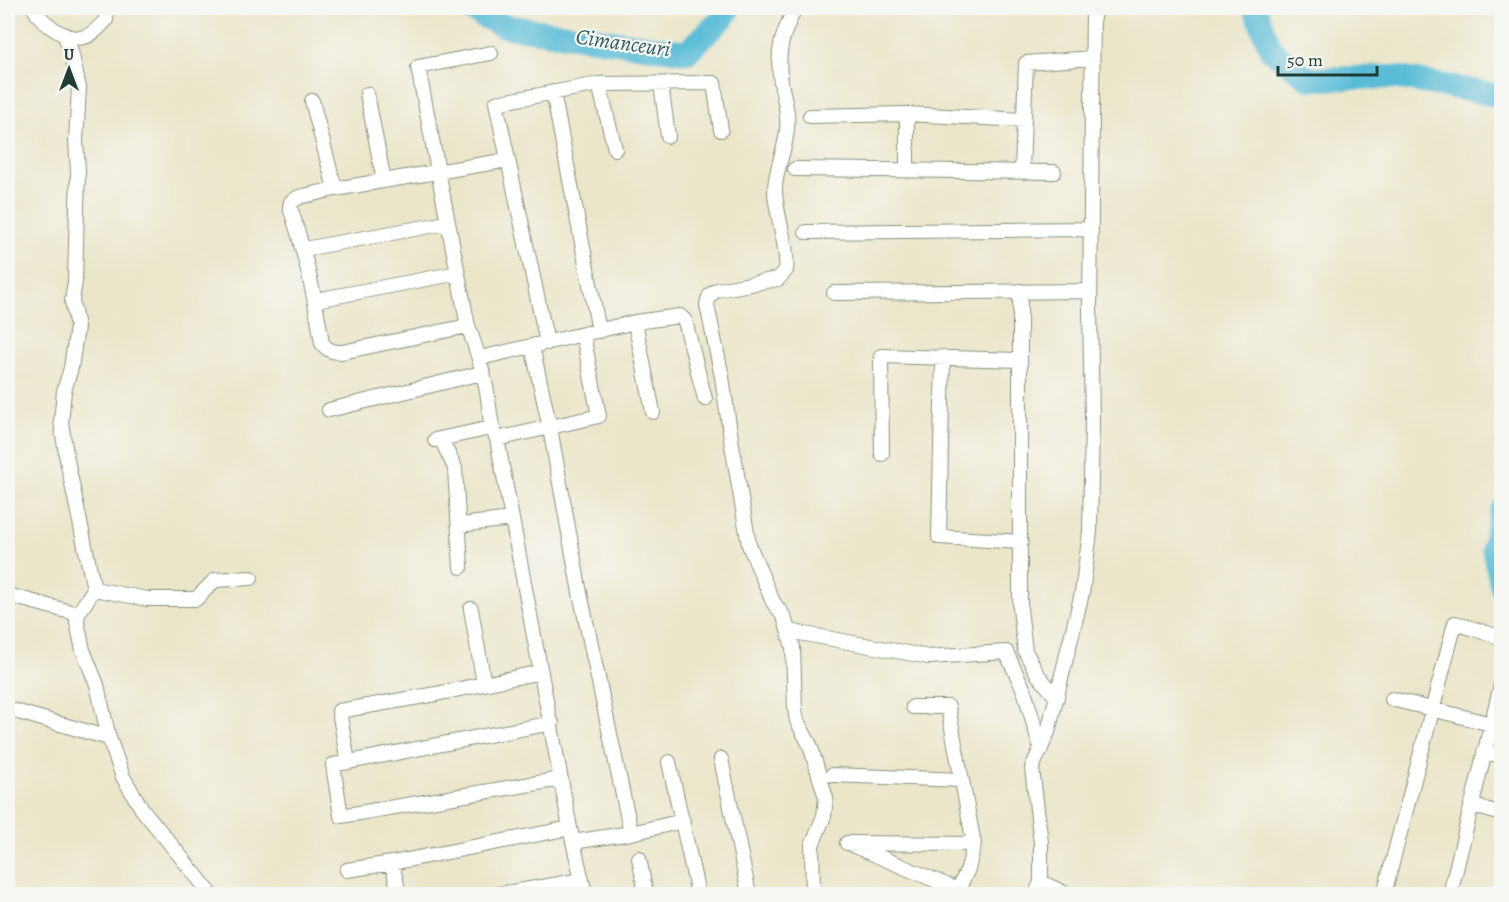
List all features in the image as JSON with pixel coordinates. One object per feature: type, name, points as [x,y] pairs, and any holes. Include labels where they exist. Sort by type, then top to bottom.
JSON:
[{"type":"street","points":[[34,8],[40,17],[64,34],[83,38],[106,20],[105,8]]},
{"type":"street","points":[[795,8],[783,32],[779,47],[787,129],[776,177],[775,195],[786,270],[778,279],[717,290],[711,293],[707,305],[722,377],[730,439],[749,545],[773,602],[784,617],[794,647],[797,721],[810,745],[826,798],[824,816],[812,845],[813,894]]},
{"type":"street","points":[[1066,894],[1039,888],[1041,843],[1032,768],[1048,732],[1057,698],[1082,593],[1090,532],[1093,8]]},
{"type":"street","points":[[64,34],[71,51],[79,88],[76,141],[78,171],[75,281],[72,301],[77,327],[71,368],[64,392],[61,422],[94,589],[78,614],[77,622],[83,650],[98,685],[109,738],[123,777],[142,809],[211,894]]},
{"type":"street","points":[[491,53],[418,67],[468,326],[480,358],[585,894]]},
{"type":"street","points":[[1022,171],[1026,63],[1092,58]]},
{"type":"street","points":[[547,343],[496,103],[599,84],[714,83],[722,130]]},
{"type":"street","points":[[599,84],[615,149]]},
{"type":"street","points":[[661,84],[668,136]]},
{"type":"street","points":[[553,92],[599,331]]},
{"type":"street","points":[[367,94],[384,181]]},
{"type":"street","points":[[312,101],[334,189]]},
{"type":"street","points":[[810,116],[907,114],[1024,120]]},
{"type":"street","points":[[907,114],[907,170]]},
{"type":"street","points":[[468,326],[333,352],[326,348],[322,343],[316,300],[304,249],[290,207],[291,202],[299,196],[334,189],[508,160]]},
{"type":"street","points":[[795,169],[1054,172]]},
{"type":"street","points":[[304,249],[447,223]]},
{"type":"street","points":[[806,232],[1091,229]]},
{"type":"street","points":[[316,300],[458,273]]},
{"type":"street","points":[[1020,291],[1020,609],[1025,651],[1038,675],[1057,698]]},
{"type":"street","points":[[834,293],[1090,291]]},
{"type":"street","points":[[480,358],[675,315],[682,318],[705,399]]},
{"type":"street","points":[[635,322],[653,412]]},
{"type":"street","points":[[461,567],[455,468],[438,440],[550,428],[599,416],[583,335]]},
{"type":"street","points":[[532,346],[550,428],[580,593],[631,832]]},
{"type":"street","points":[[882,454],[881,356],[1020,360]]},
{"type":"street","points":[[943,357],[939,537],[1021,542]]},
{"type":"street","points":[[329,410],[482,373]]},
{"type":"street","points":[[459,525],[512,519]]},
{"type":"street","points":[[94,589],[147,599],[196,599],[215,580],[251,578]]},
{"type":"street","points":[[8,595],[78,614]]},
{"type":"street","points":[[471,609],[484,684]]},
{"type":"street","points":[[1384,894],[1455,623],[1502,638]]},
{"type":"street","points":[[789,632],[929,657],[1006,652],[1024,690],[1041,749]]},
{"type":"street","points":[[348,762],[339,711],[542,672]]},
{"type":"street","points":[[1450,894],[1491,724],[1500,698],[1502,681]]},
{"type":"street","points":[[1392,699],[1491,724]]},
{"type":"street","points":[[913,707],[948,707],[974,844],[968,869],[957,892],[847,843],[974,844]]},
{"type":"street","points":[[8,709],[109,738]]},
{"type":"street","points":[[552,723],[333,765],[341,816],[561,779]]},
{"type":"street","points":[[1484,752],[1502,756]]},
{"type":"street","points":[[722,759],[748,894]]},
{"type":"street","points":[[669,762],[698,894]]},
{"type":"street","points":[[832,775],[962,780]]},
{"type":"street","points":[[1471,806],[1502,814]]},
{"type":"street","points":[[347,870],[572,835],[631,832],[682,821]]},
{"type":"street","points":[[639,858],[646,894]]},
{"type":"street","points":[[392,863],[399,894]]},
{"type":"street","points":[[500,894],[582,880]]},
{"type":"waterway","name":"Cimanceuri","points":[[467,8],[503,26],[687,52],[723,18],[729,8]]},
{"type":"waterway","name":"Cimanceuri","points":[[1255,8],[1271,50],[1309,79],[1394,77],[1502,96]]},
{"type":"waterway","name":"Cimanceuri","points":[[1502,511],[1493,548],[1502,586]]}]
